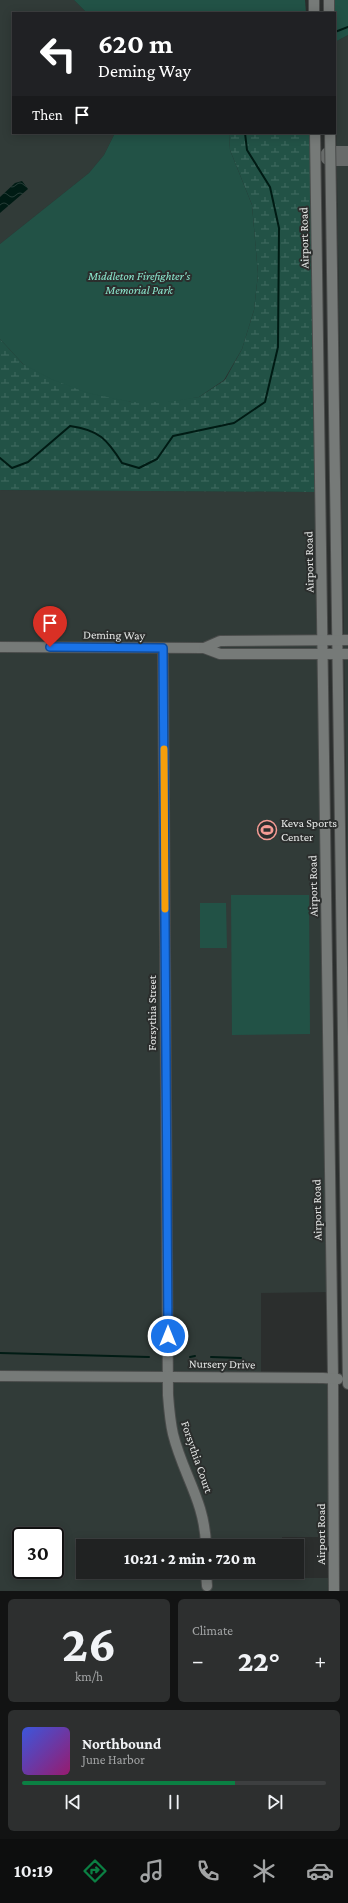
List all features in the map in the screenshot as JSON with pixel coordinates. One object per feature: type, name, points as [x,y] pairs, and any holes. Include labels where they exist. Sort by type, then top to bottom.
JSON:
[{"type":"street","points":[[314,0],[314,12]]},
{"type":"street","points":[[329,0],[329,12]]},
{"type":"street","name":"Airport Road","points":[[316,134],[333,1378],[334,1591]]},
{"type":"street","points":[[330,134],[348,1382]]},
{"type":"street","name":"Deming Way","points":[[204,648],[220,641],[348,640]]},
{"type":"street","name":"Deming Way","points":[[0,647],[204,648],[220,654],[348,654]]},
{"type":"street","name":"Forsythia Street","points":[[163,648],[168,1377]]},
{"type":"street","name":"Nursery Drive","points":[[0,1376],[333,1378],[348,1382]]},
{"type":"street","name":"Forsythia Court","points":[[168,1377],[170,1418],[173,1435],[201,1507],[206,1539]]},
{"type":"street","points":[[206,1579],[207,1586]]},
{"type":"shaded area","points":[[0,0],[74,0],[86,12],[12,12],[12,134],[114,134],[104,155],[89,173],[0,244]]},
{"type":"shaded area","points":[[348,35],[348,911],[336,109],[336,41]]},
{"type":"shaded area","points":[[0,490],[315,492],[332,1292],[261,1293],[261,1378],[333,1378],[335,1537],[282,1537],[282,1539],[76,1539],[76,1579],[334,1578],[334,1591],[0,1591]]},
{"type":"green space","points":[[74,0],[305,0],[306,12],[86,12]]},
{"type":"green space","points":[[335,0],[348,0],[348,35],[336,41],[336,12]]},
{"type":"green space","name":"Middleton Firefighter's Memorial Park","points":[[114,134],[229,134],[230,150],[252,205],[258,274],[254,310],[242,349],[224,380],[199,397],[168,402],[131,402],[88,393],[51,379],[23,364],[0,339],[0,244],[89,173],[104,155]]},
{"type":"green space","points":[[229,134],[311,134],[315,492],[0,490],[0,339],[23,364],[131,402],[199,397],[225,380],[242,349],[254,310],[258,274],[252,205],[230,150]]},
{"type":"green space","points":[[231,895],[309,895],[310,1034],[232,1035]]},
{"type":"green space","points":[[200,903],[226,903],[227,948],[200,948]]},
{"type":"water","points":[[22,181],[28,189],[0,213],[0,197],[15,183]]},
{"type":"waterway","points":[[336,32],[348,27]]},
{"type":"waterway","points":[[0,458],[12,468],[28,462],[70,426],[95,433],[107,442],[122,463],[139,468],[157,459],[173,436],[234,423],[265,402],[278,347],[279,228],[270,187],[247,150],[245,134]]},
{"type":"waterway","points":[[0,1353],[149,1357]]},
{"type":"waterway","points":[[190,1357],[195,1356]]},
{"type":"waterway","points":[[211,1357],[241,1358]]},
{"type":"taxiway","points":[[330,156],[348,156]]},
{"type":"slow traffic","points":[[164,749],[165,909]]},
{"type":"place","name":"Keva Sports Center","points":[[267,830]]},
{"type":"route","points":[[50,647],[163,648],[168,1336]]}]
